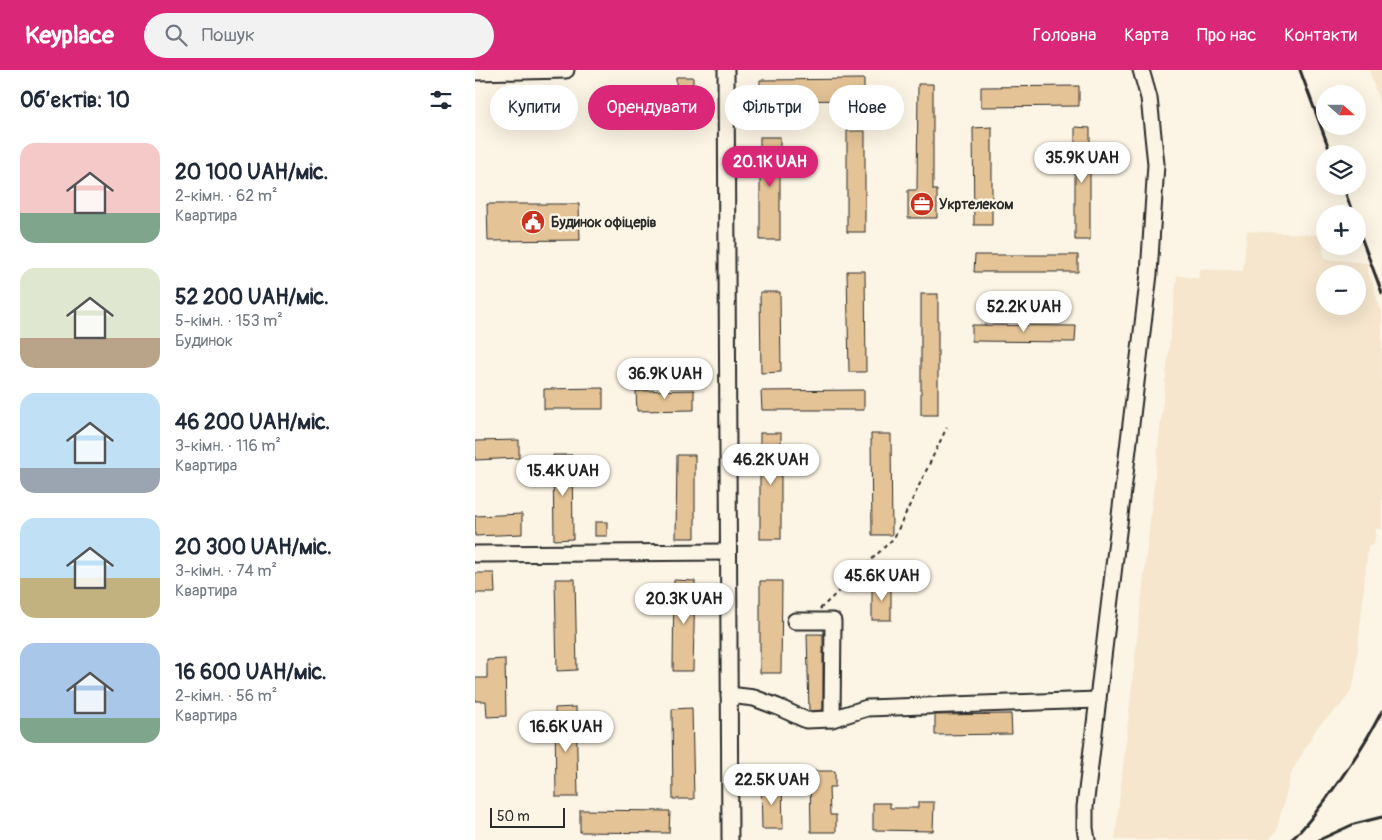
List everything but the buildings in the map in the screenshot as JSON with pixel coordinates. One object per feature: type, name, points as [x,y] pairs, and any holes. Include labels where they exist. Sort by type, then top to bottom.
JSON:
[{"type":"street","points":[[475,72],[566,70]]},
{"type":"street","points":[[726,70],[727,552],[730,840]]},
{"type":"street","points":[[1087,840],[1085,807],[1149,274],[1156,164],[1149,98],[1141,70]]},
{"type":"street","points":[[475,554],[727,552]]},
{"type":"street","points":[[801,621],[833,621],[832,719]]},
{"type":"street","points":[[729,695],[754,698],[806,720],[832,719],[867,708],[1098,700]]},
{"type":"path","points":[[801,621],[894,538],[947,426]]},
{"type":"shaded area","points":[[1369,70],[1382,70],[1382,110]]},
{"type":"shaded area","points":[[1247,231],[1316,235],[1316,255],[1324,255],[1324,259],[1368,263],[1368,274],[1372,280],[1379,307],[1382,310],[1382,529],[1376,529],[1374,545],[1368,546],[1355,677],[1350,693],[1340,706],[1318,726],[1292,771],[1276,832],[1268,840],[1115,840],[1177,275],[1198,279],[1200,269],[1243,271]]},
{"type":"railway","points":[[1300,70],[1328,145]]},
{"type":"railway","points":[[1346,195],[1350,205]]},
{"type":"railway","points":[[1366,250],[1382,293]]},
{"type":"railway","points":[[1291,840],[1309,821],[1341,778],[1363,745],[1382,711]]},
{"type":"railway","points":[[1319,840],[1354,824],[1382,817]]},
{"type":"place","name":"Укртелеком","points":[[922,204]]},
{"type":"place","name":"Будинок офіцерів","points":[[533,222]]}]
